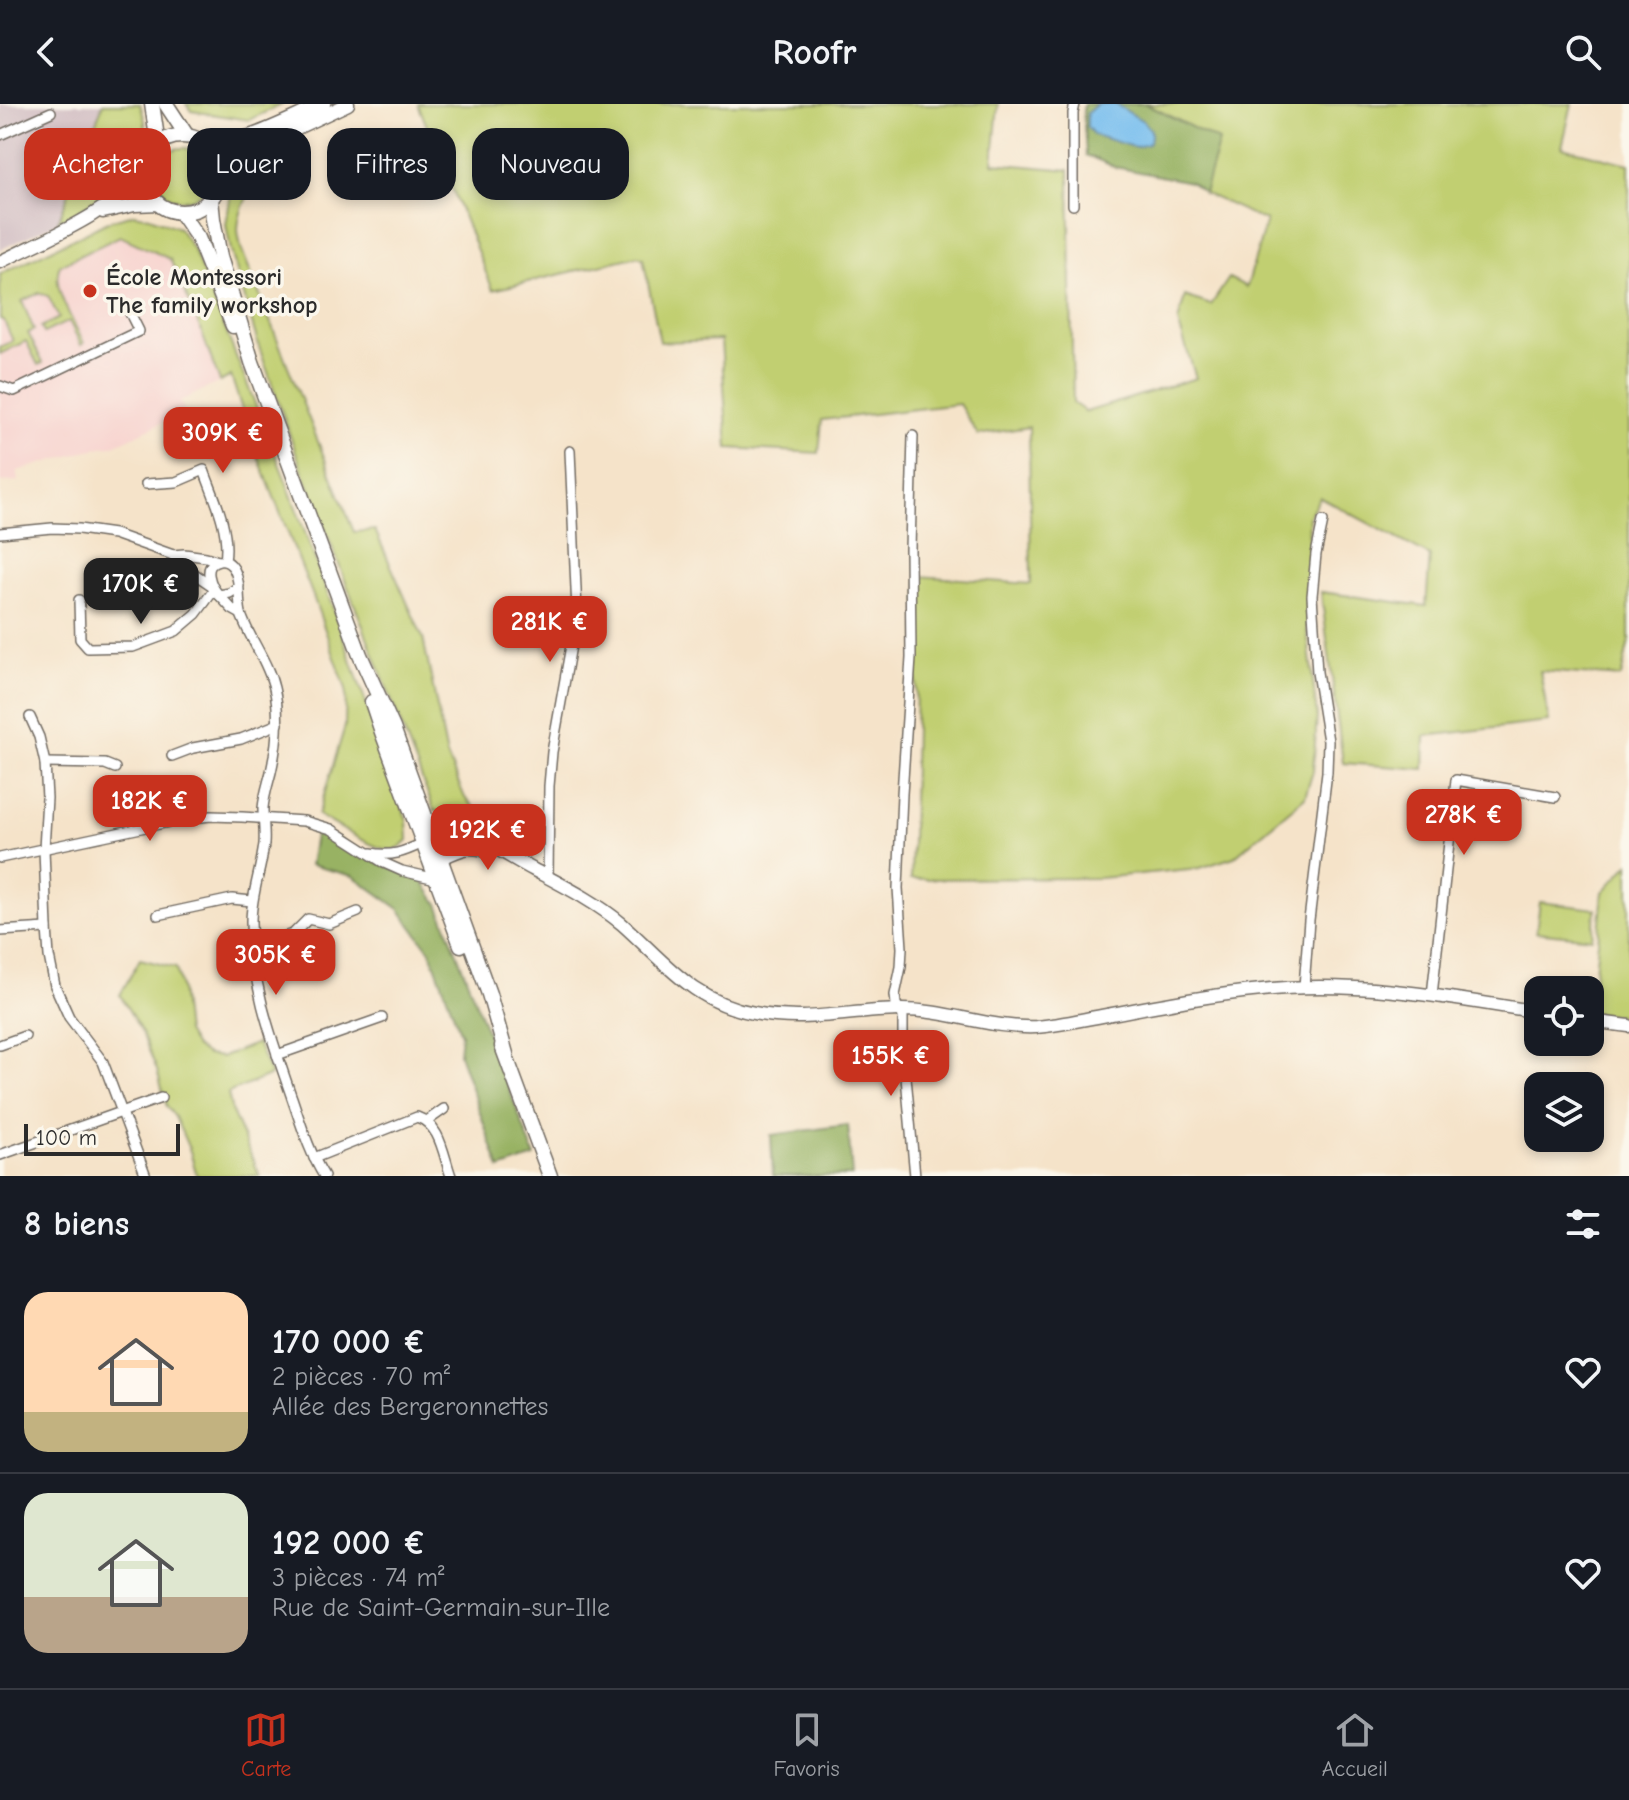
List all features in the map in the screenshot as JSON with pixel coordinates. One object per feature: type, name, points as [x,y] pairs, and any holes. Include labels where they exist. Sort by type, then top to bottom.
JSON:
[{"type":"main road","points":[[152,104],[156,128]]},
{"type":"main road","points":[[166,104],[187,136],[171,138]]},
{"type":"main road","points":[[156,200],[180,212],[197,209],[210,200]]},
{"type":"main road","points":[[211,200],[220,257],[252,362],[360,655],[388,748],[436,879],[481,998],[506,1054]]},
{"type":"main road","points":[[180,212],[198,238],[233,326],[252,362]]},
{"type":"main road","points":[[360,655],[393,728],[489,994],[506,1054],[550,1176]]},
{"type":"street","points":[[270,128],[319,108],[348,104]]},
{"type":"street","points":[[1073,205],[1075,104]]},
{"type":"street","points":[[286,128],[319,108]]},
{"type":"street","points":[[0,135],[51,112]]},
{"type":"street","points":[[0,262],[99,212],[115,200]]},
{"type":"street","points":[[99,212],[159,204]]},
{"type":"street","points":[[0,386],[14,391],[139,331],[129,311]]},
{"type":"street","points":[[913,436],[911,658],[898,888],[901,957],[895,995],[903,1016],[915,1176]]},
{"type":"street","points":[[548,877],[552,752],[577,612],[570,451]]},
{"type":"street","points":[[146,484],[176,482],[204,470],[228,547],[222,561],[213,564],[210,569],[208,577],[215,590]]},
{"type":"street","points":[[1304,987],[1327,772],[1328,741],[1317,672],[1312,596],[1323,521]]},
{"type":"street","points":[[0,533],[79,529],[114,534],[173,555],[195,555],[232,566],[239,586],[241,614],[275,689],[278,724],[276,749],[263,806],[264,844],[252,901],[252,946],[257,986],[277,1055],[314,1158],[324,1176]]},
{"type":"street","points":[[173,555],[177,562],[241,614]]},
{"type":"street","points":[[215,590],[230,593],[239,586]]},
{"type":"street","points":[[79,600],[80,639],[88,648],[133,647],[176,631],[196,614],[215,590]]},
{"type":"street","points":[[510,639],[572,638]]},
{"type":"street","points":[[30,717],[45,763],[47,928],[55,986],[69,1017],[103,1062],[146,1176]]},
{"type":"street","points":[[172,756],[193,748],[241,739],[278,724]]},
{"type":"street","points":[[388,748],[399,765],[427,840],[440,859],[470,847],[534,870]]},
{"type":"street","points":[[45,763],[105,764],[115,768]]},
{"type":"street","points":[[1432,995],[1456,780],[1555,797]]},
{"type":"street","points":[[0,858],[183,819],[242,817],[304,821],[331,829],[384,863],[436,879]]},
{"type":"street","points":[[429,828],[475,839],[548,877],[621,923],[686,983],[729,1006],[753,1013],[804,1018],[900,1010],[940,1013],[1001,1025],[1038,1027],[1234,993],[1304,987],[1363,988],[1432,995],[1524,1010]]},
{"type":"street","points":[[368,853],[399,854],[423,843],[435,859],[452,905],[468,936]]},
{"type":"street","points":[[158,915],[232,899],[252,901]]},
{"type":"street","points":[[252,946],[293,934],[308,919],[329,924],[358,912]]},
{"type":"street","points":[[0,931],[47,928]]},
{"type":"street","points":[[277,1055],[382,1018]]},
{"type":"street","points":[[1604,1023],[1629,1026]]},
{"type":"street","points":[[0,1045],[25,1036]]},
{"type":"street","points":[[0,1155],[161,1098]]},
{"type":"street","points":[[427,1121],[444,1109]]},
{"type":"street","points":[[314,1158],[417,1117],[435,1129],[451,1176]]},
{"type":"shaded area","points":[[0,104],[103,104],[94,128],[24,128],[24,200],[66,200],[58,222],[0,250]]},
{"type":"shaded area","points":[[120,236],[170,259],[220,382],[180,401],[185,412],[112,446],[17,471],[18,481],[0,482],[0,276],[71,258]]},
{"type":"green space","points":[[103,104],[140,104],[145,128],[94,128]]},
{"type":"green space","points":[[186,104],[283,104],[249,120],[191,111]]},
{"type":"green space","points":[[418,104],[998,104],[993,163],[1069,170],[1073,403],[1086,412],[1196,378],[1178,322],[1185,296],[1211,305],[1229,278],[1247,287],[1266,221],[1204,193],[1218,141],[1146,104],[1572,104],[1562,147],[1629,164],[1629,641],[1621,677],[1540,671],[1549,722],[1425,736],[1424,769],[1343,763],[1321,592],[1426,606],[1430,556],[1320,497],[1309,516],[1307,630],[1317,716],[1313,771],[1305,797],[1234,857],[1200,868],[1100,878],[911,879],[919,576],[1031,584],[1029,427],[978,435],[959,404],[822,420],[819,453],[728,448],[721,340],[660,342],[643,258],[638,256],[493,290],[456,198],[456,128],[428,128]]},
{"type":"green space","points":[[1084,104],[1146,104],[1219,141],[1204,193],[1190,182],[1115,167],[1086,155]]},
{"type":"green space","points":[[187,149],[187,199],[183,200],[171,196],[171,152]]},
{"type":"green space","points":[[66,200],[97,200],[58,222]]},
{"type":"green space","points":[[230,200],[246,200],[238,229],[241,248],[354,532],[375,530],[423,638],[447,756],[465,798],[489,823],[446,816],[434,810],[300,464],[259,347],[226,225]]},
{"type":"green space","points":[[134,214],[179,228],[193,249],[286,481],[407,821],[408,840],[396,849],[375,846],[318,815],[345,726],[346,689],[255,449],[231,376],[220,382],[170,259],[120,236],[60,265],[58,284],[61,294],[84,343],[81,345],[69,321],[44,333],[41,327],[59,318],[48,296],[39,293],[22,301],[34,330],[28,333],[43,363],[38,365],[26,341],[0,354],[0,347],[13,341],[4,321],[0,319],[0,274],[112,220]]},
{"type":"green space","points":[[316,829],[379,863],[422,880],[438,904],[535,1157],[500,1169],[459,1054],[461,1034],[430,951],[399,909],[353,876],[310,865]]},
{"type":"green space","points":[[1629,864],[1629,1016],[1604,1014],[1604,976],[1595,976],[1603,892]]},
{"type":"green space","points":[[1540,902],[1596,909],[1592,938],[1536,932]]},
{"type":"green space","points":[[140,959],[176,968],[186,1032],[195,1047],[207,1055],[222,1057],[257,1043],[271,1075],[228,1093],[232,1112],[260,1176],[197,1176],[190,1151],[175,1117],[167,1107],[142,1033],[120,995]]},
{"type":"green space","points":[[848,1125],[852,1176],[773,1176],[771,1135]]},
{"type":"water","points":[[1097,104],[1115,104],[1143,121],[1151,130],[1148,144],[1130,146],[1094,135],[1087,127],[1087,113]]},
{"type":"place","name":"École Montessori The family workshop","points":[[90,291]]}]
